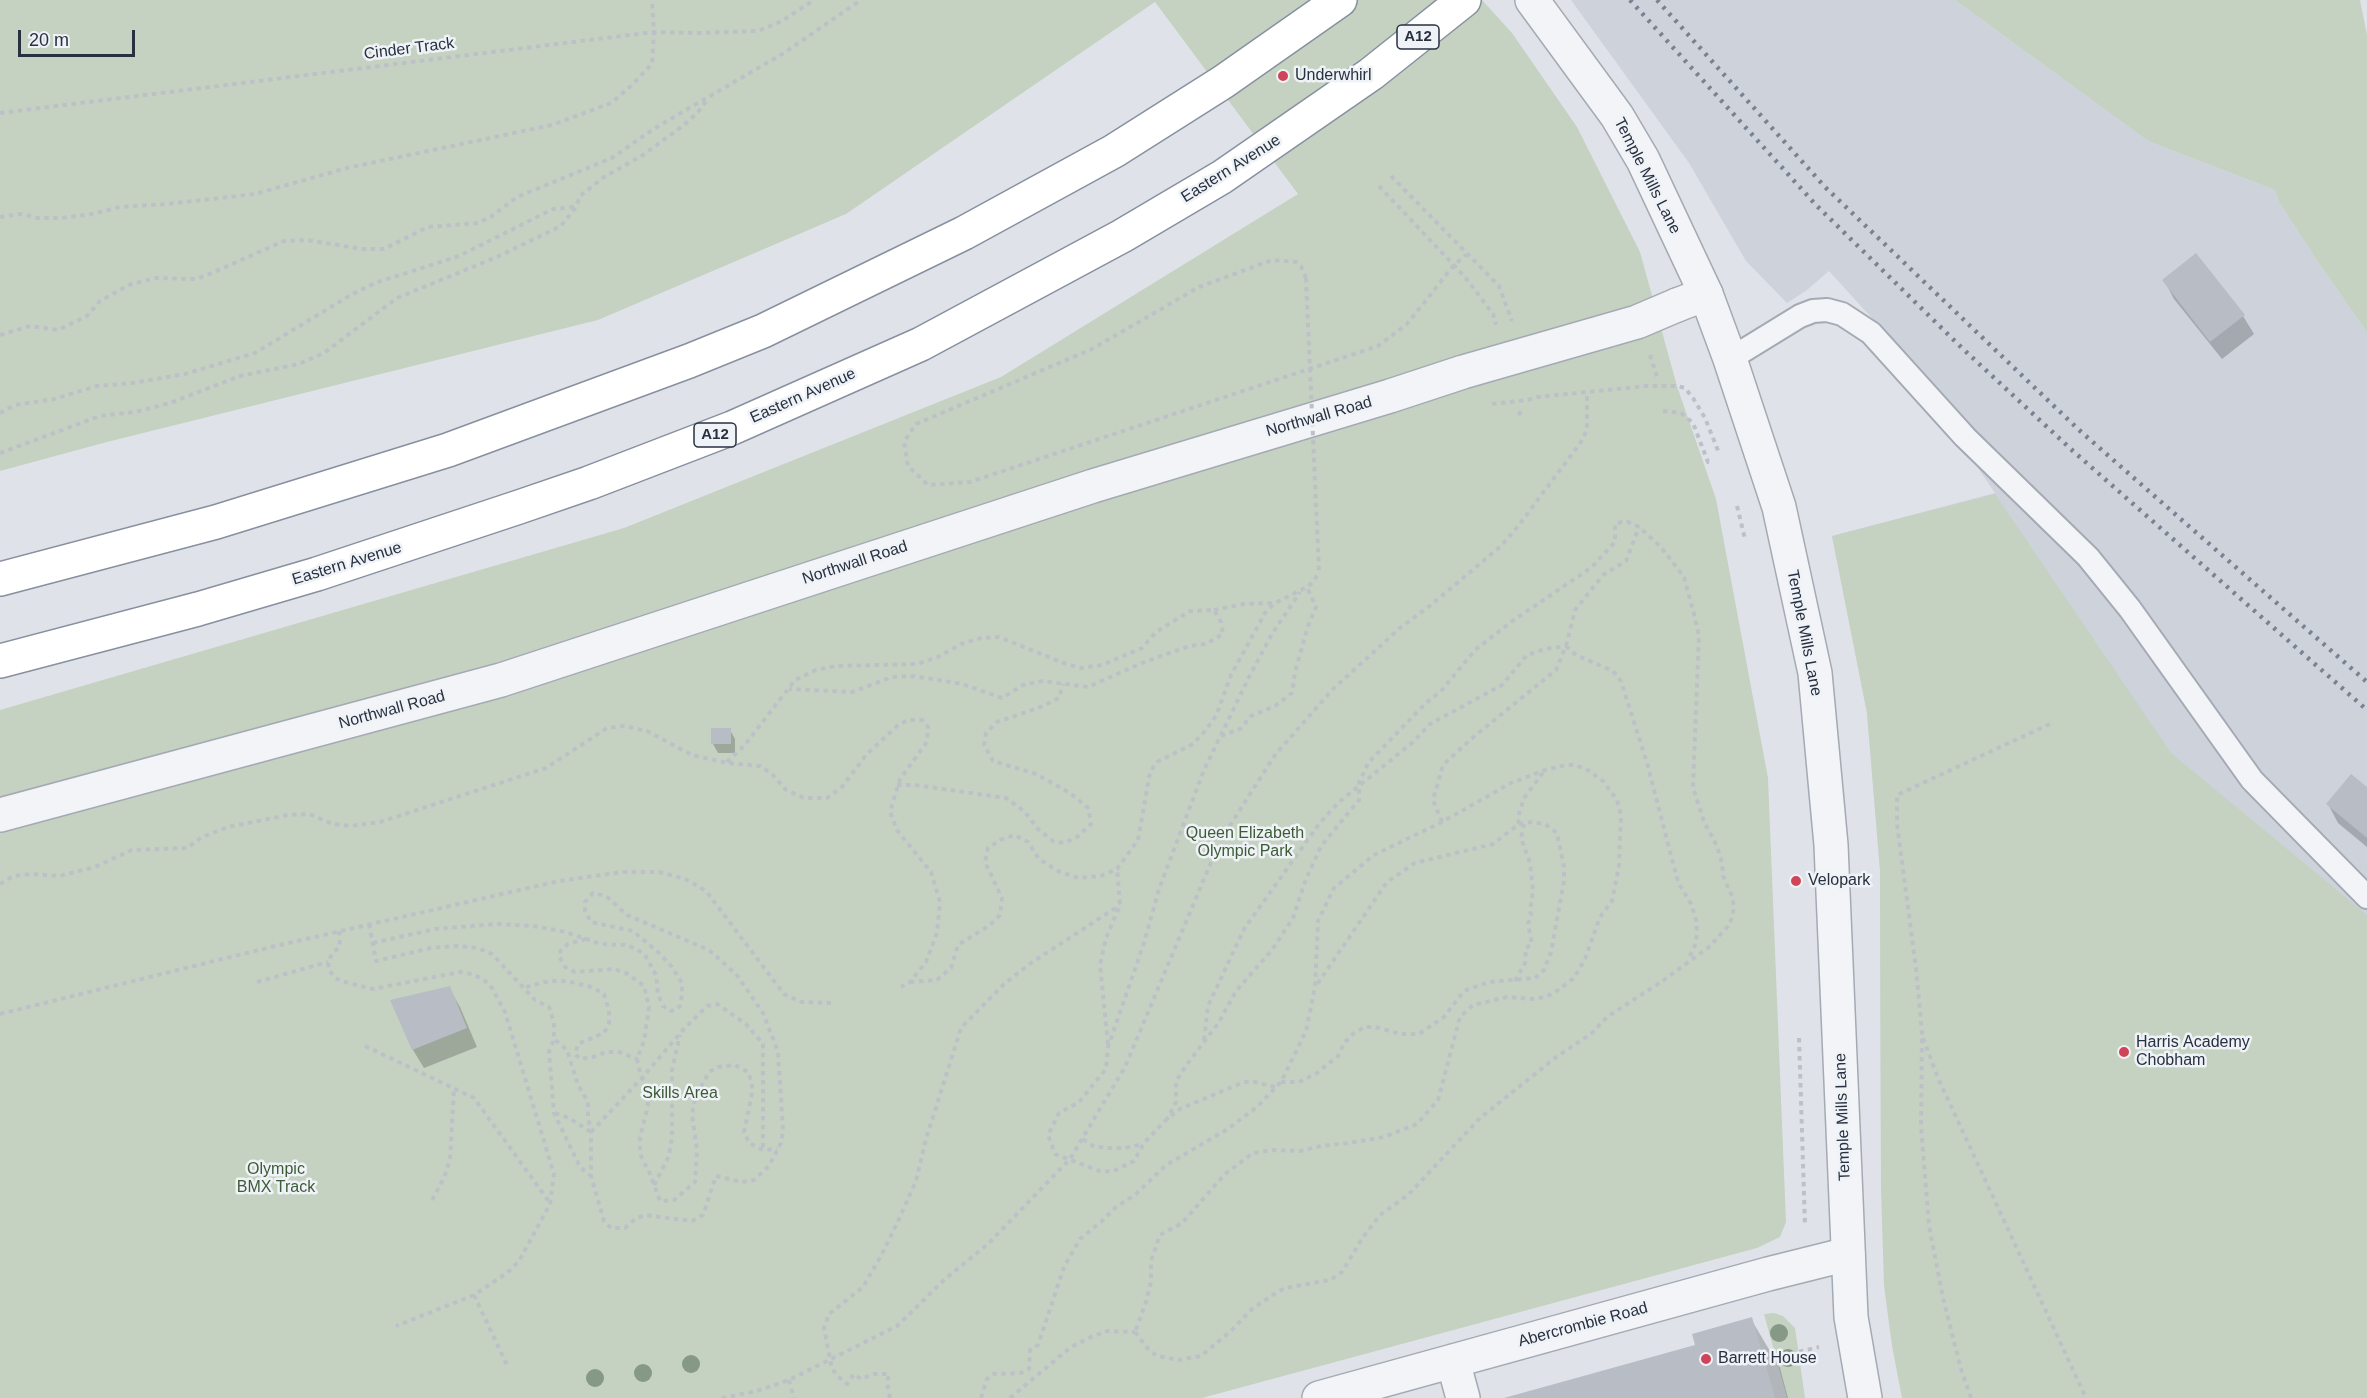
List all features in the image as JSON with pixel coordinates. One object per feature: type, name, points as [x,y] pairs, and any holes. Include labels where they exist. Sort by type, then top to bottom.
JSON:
[{"type":"highway","name":"Eastern Avenue","points":[[0,661],[198,609],[405,546],[589,483],[732,428],[921,344],[1122,236],[1222,177],[1371,74],[1464,0]]},
{"type":"highway","points":[[0,579],[216,522],[448,450],[689,361],[763,331],[964,232],[1114,151],[1223,82],[1330,7]]},
{"type":"street","name":"Temple Mills Lane","points":[[1532,0],[1617,116],[1643,160],[1691,299],[1730,359],[1779,507],[1815,673],[1831,845],[1851,1317],[1865,1398]]},
{"type":"street","name":"Northwall Road","points":[[0,815],[501,680],[1094,486],[1463,372],[1637,322],[1691,299]]},
{"type":"street","name":"Abercrombie Road","points":[[1319,1398],[1848,1254]]},
{"type":"street","points":[[1453,1361],[1463,1398]]},
{"type":"lane","points":[[1730,359],[1800,316],[1813,311],[1827,310],[1842,314],[1871,333],[1965,437],[2088,557],[2130,609],[2252,780],[2367,897]]},
{"type":"path","points":[[0,217],[22,214],[38,218],[59,218],[88,215],[120,207],[255,194],[347,168],[552,125],[611,103],[652,64],[654,32],[652,0]]},
{"type":"path","name":"Cinder Track","points":[[0,112],[654,32],[758,31],[782,21],[814,0]]},
{"type":"path","points":[[0,335],[30,326],[58,330],[87,316],[100,301],[129,285],[155,278],[195,279],[284,241],[307,240],[362,249],[384,249],[428,227],[478,223],[492,216],[517,197],[612,158],[655,128],[784,53],[861,0]]},
{"type":"path","points":[[0,453],[100,416],[135,412],[170,403],[240,376],[299,364],[324,353],[396,297],[522,246],[561,226],[576,207],[580,196],[604,177],[643,155],[676,131],[698,112],[708,99]]},
{"type":"path","points":[[1391,176],[1466,255],[1499,286],[1511,316]]},
{"type":"path","points":[[1379,186],[1454,265],[1493,314],[1496,326]]},
{"type":"path","points":[[0,413],[15,405],[54,399],[97,386],[185,374],[255,353],[349,296],[375,283],[459,256],[553,208],[576,207]]},
{"type":"path","points":[[727,763],[744,746],[795,680],[816,670],[836,666],[917,664],[938,657],[961,644],[981,638],[999,637],[1066,664],[1081,668],[1102,665],[1142,648],[1156,632],[1190,611],[1214,610],[1244,604],[1275,603],[1300,592],[1313,582],[1319,572],[1306,278],[1301,266],[1296,262],[1272,261],[1199,287],[1092,350],[916,423],[903,442],[908,466],[928,485],[970,482],[1378,346],[1407,324],[1454,265],[1466,255]]},
{"type":"path","points":[[1647,344],[1657,377]]},
{"type":"path","points":[[1537,397],[1658,387],[1685,388],[1705,418],[1721,458]]},
{"type":"path","points":[[722,1398],[756,1391],[789,1380],[897,1326],[944,1280],[988,1244],[1070,1160],[1125,1066],[1220,841],[1275,755],[1333,689],[1400,628],[1501,546],[1551,485],[1581,442],[1587,430],[1589,416],[1587,392]]},
{"type":"path","points":[[1519,411],[1521,418]]},
{"type":"path","points":[[1663,411],[1681,413],[1693,423],[1708,462],[1713,460]]},
{"type":"path","points":[[1734,495],[1745,540]]},
{"type":"path","points":[[1135,1332],[1149,1350],[1157,1356],[1179,1360],[1201,1356],[1231,1331],[1252,1309],[1276,1293],[1292,1286],[1330,1280],[1342,1272],[1363,1237],[1380,1215],[1408,1195],[1480,1118],[1555,1058],[1592,1033],[1607,1017],[1664,980],[1721,936],[1730,924],[1734,908],[1732,896],[1693,787],[1699,636],[1695,618],[1684,578],[1660,546],[1639,527],[1628,522],[1615,524],[1615,542],[1592,567],[1511,622],[1475,650],[1442,690],[1425,704],[1368,763],[1359,783],[1359,800],[1321,846],[1306,879],[1293,918],[1272,950],[1236,991],[1219,1022],[1176,1081],[1176,1102],[1167,1119]]},
{"type":"path","points":[[1443,822],[1433,800],[1443,765],[1471,739],[1556,670],[1566,646],[1575,610],[1603,575],[1626,561],[1639,527]]},
{"type":"path","points":[[1220,736],[1240,729],[1251,716],[1275,706],[1292,693],[1295,672],[1316,607],[1307,587]]},
{"type":"path","points":[[1108,1047],[1143,946],[1159,889],[1204,770],[1272,634],[1300,592]]},
{"type":"path","points":[[910,982],[937,980],[951,969],[958,945],[990,925],[1000,915],[1002,898],[985,862],[988,848],[1000,840],[1015,835],[1028,842],[1039,859],[1058,871],[1078,878],[1101,876],[1116,869],[1138,840],[1150,772],[1157,762],[1193,744],[1205,731],[1216,716],[1231,675],[1262,618],[1275,603]]},
{"type":"path","points":[[789,689],[833,693],[852,692],[892,678],[914,676],[962,684],[1002,698],[1023,685],[1043,681],[1088,687],[1142,663],[1189,646],[1206,644],[1223,634],[1221,622],[1214,610]]},
{"type":"path","points":[[1204,1042],[1208,1006],[1244,929],[1319,824],[1338,803],[1359,783],[1413,742],[1430,724],[1502,685],[1527,655],[1566,646]]},
{"type":"path","points":[[1566,646],[1576,655],[1613,671],[1621,681],[1647,763],[1678,882],[1691,904],[1697,923],[1696,942],[1688,961]]},
{"type":"path","points":[[897,785],[915,785],[1006,798],[1024,811],[1038,830],[1053,841],[1064,843],[1077,837],[1091,824],[1088,808],[1070,793],[1036,774],[993,761],[984,745],[986,733],[997,722],[1041,707],[1059,698],[1064,684]]},
{"type":"path","points":[[0,884],[13,876],[31,874],[59,876],[95,867],[132,850],[187,848],[202,837],[228,827],[288,815],[309,814],[333,824],[350,826],[380,822],[546,768],[607,728],[624,726],[647,731],[692,755],[727,763],[760,766],[772,774],[786,790],[804,798],[827,798],[842,787],[866,755],[898,725],[908,720],[922,720],[928,727],[927,742],[897,785],[890,812],[897,830],[931,872],[940,902],[937,933],[926,962],[910,982],[902,987]]},
{"type":"path","points":[[1971,1398],[1961,1369],[1943,1298],[1929,1226],[1921,1126],[1922,1034],[1897,824],[1897,795],[2052,723]]},
{"type":"path","points":[[981,1398],[987,1379],[993,1374],[1021,1372],[1029,1369],[1030,1350],[1038,1345],[1064,1267],[1080,1239],[1115,1208],[1136,1194],[1166,1165],[1228,1129],[1258,1106],[1281,1082],[1306,1031],[1315,987],[1318,921],[1334,888],[1374,855],[1443,822],[1511,783],[1545,770],[1575,765],[1588,770],[1603,781],[1617,800],[1622,815],[1619,866],[1612,901],[1600,917],[1585,959],[1574,978],[1545,997],[1520,999],[1507,997],[1473,1005],[1460,1017],[1438,1100],[1417,1124],[1384,1137],[1300,1151],[1273,1150],[1252,1153],[1226,1174],[1182,1223],[1160,1235],[1151,1261],[1146,1302],[1135,1332]]},
{"type":"path","points":[[1519,824],[1518,817],[1524,798],[1545,770]]},
{"type":"path","points":[[1281,1082],[1299,1082],[1317,1073],[1338,1056],[1344,1043],[1353,1034],[1364,1027],[1375,1027],[1401,1034],[1419,1034],[1444,1017],[1464,991],[1490,982],[1535,978],[1544,970],[1551,952],[1564,881],[1564,867],[1557,833],[1545,824],[1519,824],[1493,844],[1414,863],[1387,882],[1315,987]]},
{"type":"path","points":[[1515,981],[1525,963],[1526,948],[1532,944],[1528,924],[1533,891],[1530,863],[1521,838],[1524,824]]},
{"type":"path","points":[[1116,869],[1120,905],[1106,938],[1100,965],[1108,1047],[1106,1068],[1079,1102],[1059,1113],[1048,1135],[1054,1154],[1102,1172],[1116,1170],[1134,1161],[1144,1143],[1180,1109],[1244,1082],[1275,1087]]},
{"type":"path","points":[[0,1014],[369,924],[559,881],[622,872],[659,872],[685,879],[706,891],[784,994],[801,1002],[831,1003]]},
{"type":"path","points":[[373,942],[435,929],[496,924],[533,926],[566,932],[601,944],[635,948],[645,955],[656,975],[658,994],[663,1005],[671,1011],[676,1010],[680,1005],[682,994],[682,983],[672,967],[658,952],[633,932],[591,922],[585,911],[585,902],[593,893],[606,896],[627,915],[709,950],[736,974],[763,1013],[778,1052],[783,1130],[770,1166],[754,1180],[742,1182],[716,1176],[703,1215],[692,1221],[645,1215],[635,1219],[624,1228],[611,1228],[604,1221],[591,1176],[588,1102],[578,1085],[567,1050],[554,1039]]},
{"type":"path","points":[[890,1398],[887,1383],[889,1374],[874,1374],[861,1379],[854,1374],[847,1384],[832,1369],[827,1353],[824,1328],[829,1314],[863,1287],[882,1254],[916,1181],[926,1139],[961,1028],[1004,984],[1031,963],[1120,905]]},
{"type":"path","points":[[369,924],[376,961],[431,948],[456,946],[478,948],[492,954],[526,987],[535,1000],[549,1007],[554,1023],[554,1039],[549,1052],[554,1113],[580,1167],[591,1176]]},
{"type":"path","points":[[339,932],[340,946],[328,962],[329,970],[334,978],[358,987],[374,989],[460,972],[483,979],[492,988],[505,1012],[552,1163],[554,1184],[550,1204],[519,1261],[490,1286],[396,1326]]},
{"type":"path","points":[[586,939],[568,944],[561,950],[559,956],[565,967],[575,972],[614,969],[628,974],[644,986],[649,1007],[644,1041],[638,1059],[642,1078],[648,1091],[648,1106],[640,1137],[640,1154],[660,1201],[674,1200],[695,1182],[697,1150],[692,1115],[695,1098],[709,1072],[718,1066],[735,1065],[748,1072],[752,1083],[752,1093],[744,1131],[749,1143],[763,1150],[778,1149]]},
{"type":"path","points":[[257,982],[328,962]]},
{"type":"path","points":[[526,987],[549,981],[567,981],[591,987],[604,994],[609,1011],[609,1024],[604,1033],[578,1044],[575,1054],[580,1059],[593,1058],[606,1052],[619,1052],[638,1059]]},
{"type":"path","points":[[591,1132],[707,1005],[717,1004],[746,1024],[763,1044],[763,1150]]},
{"type":"path","points":[[654,1185],[669,1156],[672,1137],[672,1070],[682,1032]]},
{"type":"path","points":[[1922,1034],[1938,1078],[2086,1398]]},
{"type":"path","points":[[1799,1038],[1806,1237]]},
{"type":"path","points":[[365,1046],[474,1098],[550,1204]]},
{"type":"path","points":[[432,1200],[444,1178],[450,1160],[454,1089]]},
{"type":"path","points":[[554,1113],[569,1118],[591,1132]]},
{"type":"path","points":[[1083,1139],[1107,1148],[1125,1148],[1144,1143]]},
{"type":"path","points":[[474,1294],[507,1365]]},
{"type":"path","points":[[1010,1398],[1071,1347],[1108,1331],[1135,1332]]},
{"type":"path","points":[[1764,1360],[1823,1346]]},
{"type":"path","points":[[789,1380],[794,1398]]},
{"type":"shaded area","points":[[1571,0],[1955,0],[2148,141],[2275,190],[2279,202],[2367,332],[2367,1398],[1881,1189],[1880,870],[1867,713],[1832,536],[1995,493],[1890,338],[1829,271],[1787,303],[1746,261],[1689,163]]},
{"type":"green space","name":"Queen Elizabeth Olympic Park","points":[[0,0],[1482,0],[1512,33],[1577,127],[1640,252],[1677,386],[1716,499],[1768,778],[1786,1222],[1780,1237],[1757,1248],[1202,1398],[0,1398],[0,710],[624,528],[1001,377],[1298,194],[1155,2],[846,214],[598,320],[107,442],[0,471]]},
{"type":"green space","points":[[1955,0],[2360,0],[2367,35],[2367,332],[2279,202],[2275,190],[2148,141]]},
{"type":"green space","name":"Harris Academy Chobham","points":[[1995,494],[2171,753],[2367,915],[2367,1398],[1902,1398],[1884,1286],[1881,1189],[1880,870],[1867,713],[1832,536]]},
{"type":"green space","points":[[1774,1313],[1783,1316],[1795,1328],[1805,1398],[1787,1398],[1764,1314]]},
{"type":"building","points":[[2196,253],[2245,315],[2210,342],[2162,280]]},
{"type":"building","points":[[711,728],[731,728],[731,744],[711,744]]},
{"type":"building","points":[[2351,774],[2367,787],[2367,838],[2326,804]]},
{"type":"building","points":[[450,986],[467,1028],[412,1050],[390,1000]]},
{"type":"building","name":"Barrett House","points":[[1752,1317],[1775,1398],[1504,1398],[1695,1345],[1692,1334]]},
{"type":"railway","points":[[1630,0],[1816,205],[1962,348],[2073,451],[2367,710]]},
{"type":"railway","points":[[1657,0],[1825,187],[2079,430],[2367,682]]},
{"type":"place","name":"Underwhirl","points":[[1283,76]]},
{"type":"place","name":"Velopark","points":[[1796,881]]},
{"type":"place","name":"Harris Academy Chobham","points":[[2124,1052]]},
{"type":"place","name":"Barrett House","points":[[1706,1359]]},
{"type":"park label","name":"Skills Area","points":[[680,1094]]},
{"type":"park label","name":"Olympic BMX Track","points":[[276,1179]]}]
